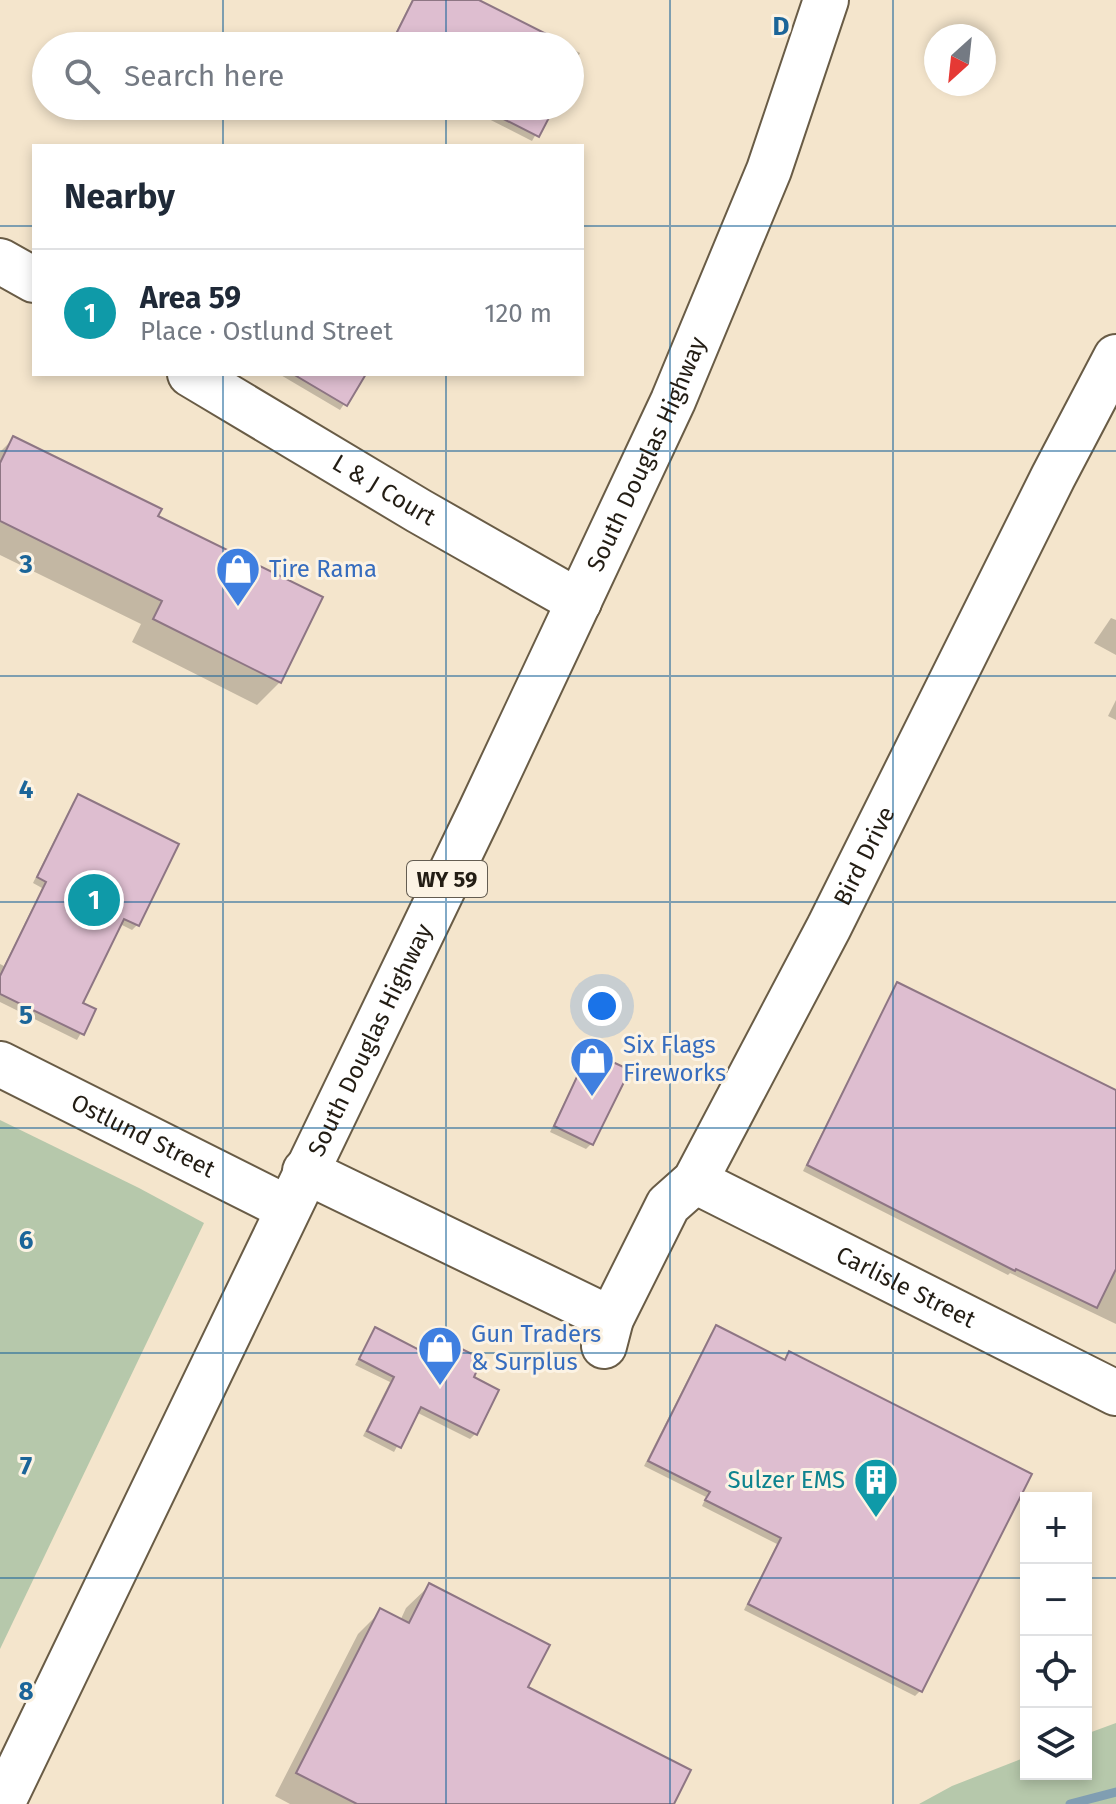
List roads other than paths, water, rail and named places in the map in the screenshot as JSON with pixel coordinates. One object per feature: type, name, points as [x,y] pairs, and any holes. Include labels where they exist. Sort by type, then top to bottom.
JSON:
[{"type":"main road","name":"South Douglas Highway","points":[[2,1804],[673,401],[769,170],[826,0]]},
{"type":"main road","points":[[0,261],[32,279]]},
{"type":"main road","name":"Bird Drive","points":[[296,1190],[607,1333],[668,1205],[695,1181],[829,927],[1053,477],[1105,407],[1116,357]]},
{"type":"main road","name":"L & J Court","points":[[193,376],[579,602]]},
{"type":"main road","name":"Ostlund Street","points":[[0,1064],[296,1190]]},
{"type":"main road","name":"Carlisle Street","points":[[695,1181],[1116,1393]]},
{"type":"waterway","points":[[1070,1804],[1116,1792]]},
{"type":"place","name":"Tire Rama","points":[[238,608]]},
{"type":"place","name":"Area 59","points":[[94,900]]},
{"type":"place","name":"Six Flags Fireworks","points":[[592,1098]]},
{"type":"place","name":"Gun Traders & Surplus","points":[[440,1387]]},
{"type":"place","name":"Sulzer EMS","points":[[876,1519]]}]
